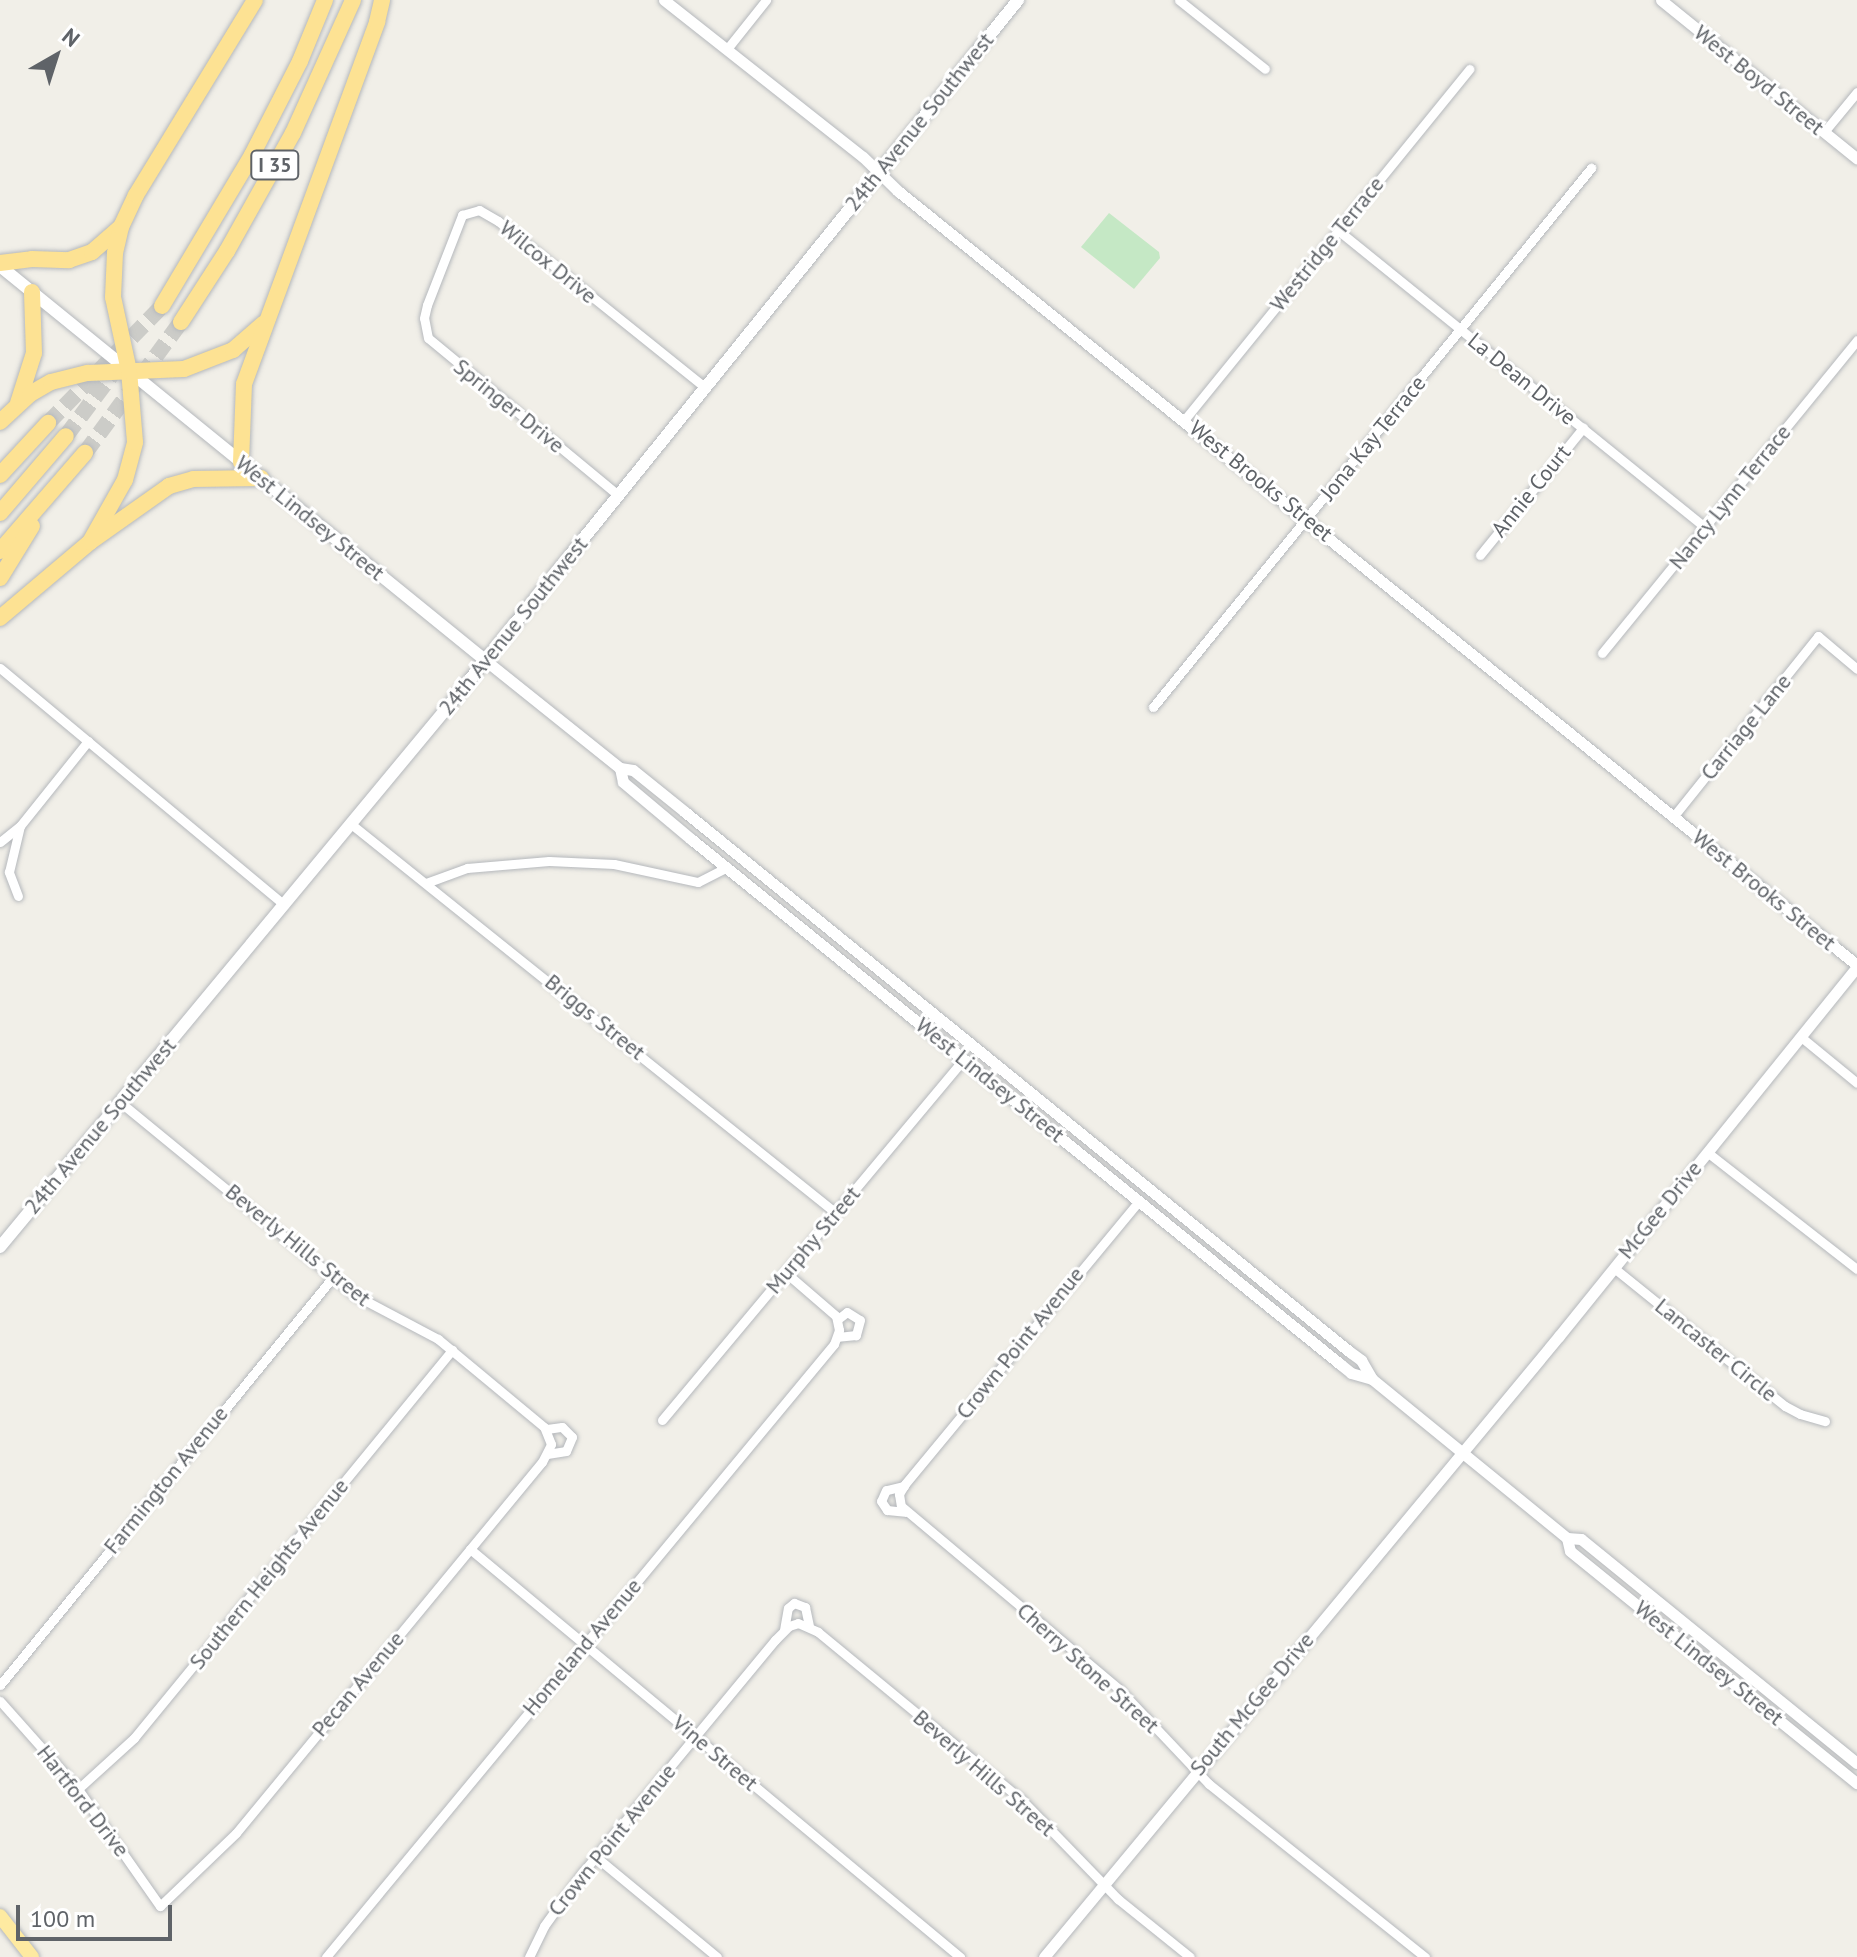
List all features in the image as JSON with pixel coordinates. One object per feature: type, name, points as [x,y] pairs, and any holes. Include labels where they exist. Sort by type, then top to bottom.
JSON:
[{"type":"highway","points":[[90,542],[116,501],[131,460],[135,424],[129,371],[113,297],[115,253],[121,227],[136,195],[255,0]]},
{"type":"highway","name":"I 35","points":[[162,306],[258,143],[325,0]]},
{"type":"highway","name":"I 35","points":[[181,322],[227,251],[293,133],[353,0]]},
{"type":"highway","points":[[241,462],[244,430],[242,397],[267,320],[377,22],[382,0]]},
{"type":"highway","points":[[0,265],[32,259],[69,260],[92,252],[121,227]]},
{"type":"highway","points":[[18,405],[34,353],[32,292]]},
{"type":"highway","points":[[0,422],[41,387],[65,377],[184,369],[218,358],[245,342],[267,320]]},
{"type":"highway","points":[[0,475],[48,423]]},
{"type":"highway","points":[[0,513],[66,436]]},
{"type":"highway","points":[[0,551],[85,453]]},
{"type":"highway","points":[[0,618],[90,542],[150,497],[181,481],[261,478]]},
{"type":"highway","points":[[0,578],[51,494]]},
{"type":"highway","points":[[0,1916],[32,1957]]},
{"type":"main road","name":"24th Avenue Southwest","points":[[0,1247],[485,660],[1018,0]]},
{"type":"main road","name":"West Lindsey Street","points":[[0,265],[485,660]]},
{"type":"street","name":"West Brooks Street","points":[[664,0],[1857,966]]},
{"type":"street","points":[[727,49],[766,0]]},
{"type":"street","points":[[1179,0],[1265,69]]},
{"type":"street","name":"West Boyd Street","points":[[1661,0],[1857,159]]},
{"type":"street","name":"Westridge Terrace","points":[[1185,419],[1469,69]]},
{"type":"street","points":[[1824,132],[1857,92]]},
{"type":"street","name":"Jona Kay Terrace","points":[[1153,707],[1591,168]]},
{"type":"street","name":"Wilcox Drive","points":[[427,305],[458,221],[467,211],[479,210],[706,388]]},
{"type":"street","name":"La Dean Drive","points":[[1339,231],[1706,528]]},
{"type":"street","name":"Springer Drive","points":[[427,305],[425,330],[432,343],[618,495]]},
{"type":"street","name":"Nancy Lynn Terrace","points":[[1602,653],[1857,340]]},
{"type":"street","name":"Annie Court","points":[[1480,555],[1583,428]]},
{"type":"street","name":"Carriage Lane","points":[[1673,817],[1818,636],[1857,669]]},
{"type":"street","name":"West Lindsey Street","points":[[485,660],[620,768],[633,770],[1254,1272],[1361,1360],[1372,1379],[1567,1538],[1581,1539],[1857,1763]]},
{"type":"street","points":[[0,668],[284,905]]},
{"type":"street","points":[[0,842],[20,826],[88,741]]},
{"type":"street","name":"West Lindsey Street","points":[[620,768],[623,782],[691,839],[1351,1373],[1372,1379]]},
{"type":"street","name":"Briggs Street","points":[[351,824],[836,1213]]},
{"type":"street","points":[[18,896],[9,872],[20,826]]},
{"type":"street","points":[[691,839],[702,826]]},
{"type":"street","points":[[426,883],[467,868],[549,861],[614,864],[698,882],[727,867],[739,856]]},
{"type":"street","name":"McGee Drive","points":[[1462,1452],[1857,966]]},
{"type":"street","points":[[936,1036],[946,1023]]},
{"type":"street","points":[[1801,1037],[1857,1083]]},
{"type":"street","points":[[968,1062],[982,1052]]},
{"type":"street","name":"Murphy Street","points":[[662,1420],[704,1365],[968,1062]]},
{"type":"street","name":"Beverly Hills Street","points":[[121,1103],[365,1302],[415,1325],[452,1350],[547,1429],[552,1440]]},
{"type":"street","points":[[1707,1152],[1857,1269]]},
{"type":"street","name":"Crown Point Avenue","points":[[904,1486],[886,1490],[881,1501],[887,1510],[902,1507],[904,1486],[1139,1201]]},
{"type":"street","points":[[1210,1259],[1221,1246]]},
{"type":"street","name":"Lancaster Circle","points":[[1614,1268],[1785,1406],[1825,1421]]},
{"type":"street","points":[[1243,1286],[1254,1272]]},
{"type":"street","name":"Homeland Avenue","points":[[326,1957],[838,1337],[856,1335],[860,1320],[847,1312],[838,1319],[786,1273]]},
{"type":"street","name":"Farmington Avenue","points":[[0,1685],[333,1277]]},
{"type":"street","points":[[838,1319],[838,1337]]},
{"type":"street","name":"Southern Heights Avenue","points":[[78,1789],[134,1738],[452,1350]]},
{"type":"street","name":"Pecan Avenue","points":[[547,1429],[562,1427],[572,1437],[566,1451],[547,1454]]},
{"type":"street","name":"Pecan Avenue","points":[[160,1906],[236,1833],[547,1454],[552,1440]]},
{"type":"street","name":"South McGee Drive","points":[[1044,1957],[1462,1452]]},
{"type":"street","name":"Cherry Stone Street","points":[[902,1507],[1120,1690],[1209,1784],[1425,1957]]},
{"type":"street","name":"West Lindsey Street","points":[[1567,1538],[1570,1551],[1857,1783]]},
{"type":"street","name":"Vine Street","points":[[470,1549],[960,1957]]},
{"type":"street","name":"Beverly Hills Street","points":[[784,1630],[788,1608],[794,1603],[805,1607],[809,1626]]},
{"type":"street","name":"Beverly Hills Street","points":[[798,1623],[809,1626],[1022,1800],[1103,1885],[1190,1957]]},
{"type":"street","name":"Crown Point Avenue","points":[[529,1957],[555,1909],[596,1857],[784,1630],[798,1623]]},
{"type":"street","name":"Hartford Drive","points":[[0,1701],[78,1789],[160,1906]]},
{"type":"street","points":[[596,1857],[717,1957]]},
{"type":"green space","points":[[1109,213],[1159,252],[1160,258],[1134,289],[1081,247]]},
{"type":"tunnel","points":[[48,423],[162,306]]},
{"type":"tunnel","points":[[85,453],[181,322]]},
{"type":"tunnel","points":[[66,436],[119,365]]}]
